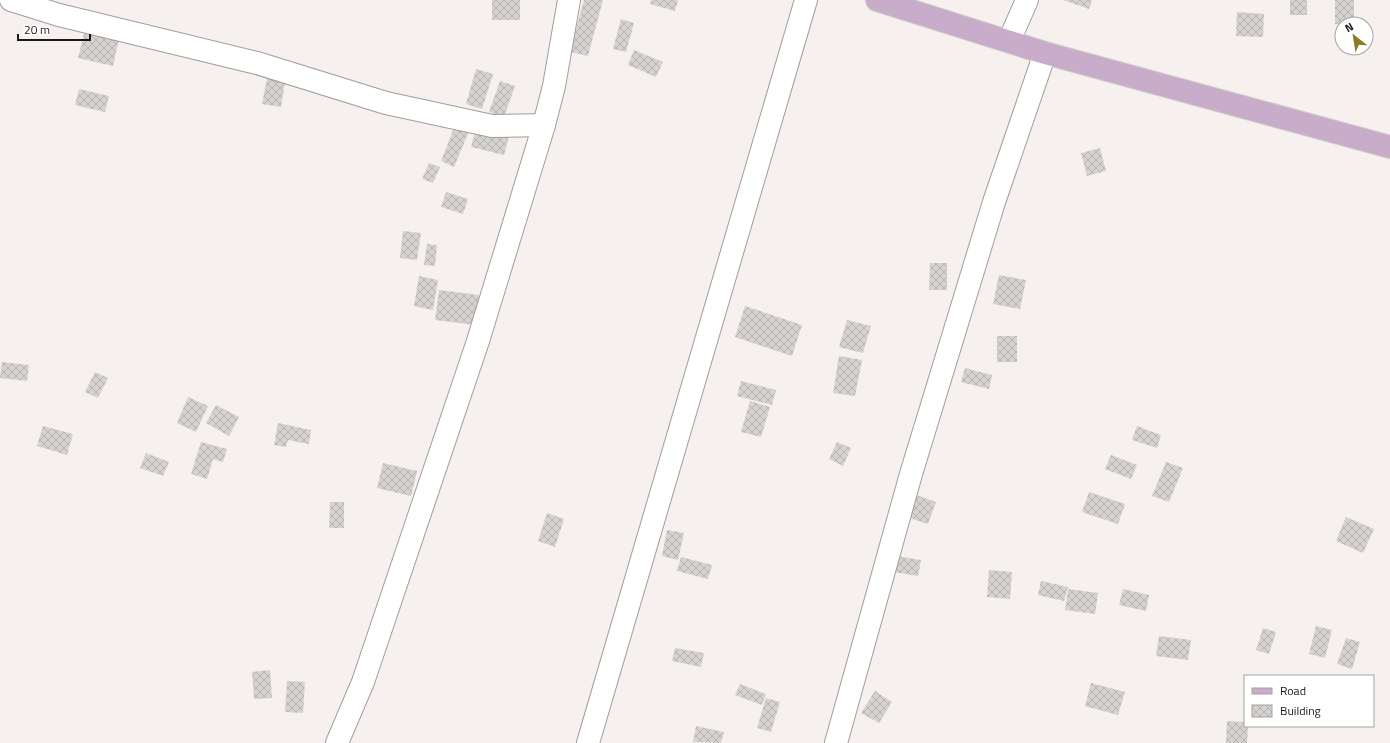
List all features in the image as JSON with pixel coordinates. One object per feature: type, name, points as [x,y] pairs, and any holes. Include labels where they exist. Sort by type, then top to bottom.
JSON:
[{"type":"main road","points":[[877,0],[1045,53],[1390,147]]},
{"type":"street","points":[[10,0],[60,15],[257,63],[386,103],[492,126],[544,125]]},
{"type":"street","points":[[337,743],[363,682],[478,341],[544,125],[554,86],[568,0]]},
{"type":"street","points":[[588,743],[806,0]]},
{"type":"street","points":[[1009,41],[1027,0]]},
{"type":"street","points":[[836,743],[911,474],[994,202],[1045,53]]},
{"type":"building","points":[[492,0],[520,0],[520,20],[492,20]]},
{"type":"building","points":[[584,0],[603,0],[588,56],[570,52]]},
{"type":"building","points":[[651,0],[678,0],[675,11],[650,4]]},
{"type":"building","points":[[1063,0],[1092,0],[1089,9]]},
{"type":"building","points":[[1290,0],[1307,0],[1307,15],[1290,15]]},
{"type":"building","points":[[1335,0],[1354,0],[1354,16],[1335,16]]},
{"type":"building","points":[[1237,12],[1264,14],[1263,37],[1236,36]]},
{"type":"building","points":[[621,19],[634,23],[626,52],[613,49]]},
{"type":"building","points":[[86,26],[120,34],[113,66],[78,58]]},
{"type":"building","points":[[634,50],[663,62],[656,77],[628,65]]},
{"type":"building","points":[[476,69],[493,74],[482,109],[466,104]]},
{"type":"building","points":[[268,73],[286,76],[281,107],[262,104]]},
{"type":"building","points":[[500,81],[515,86],[504,117],[489,112]]},
{"type":"building","points":[[79,89],[109,96],[105,112],[75,105]]},
{"type":"building","points":[[456,123],[470,129],[454,167],[441,161]]},
{"type":"building","points":[[476,128],[509,136],[504,155],[471,147]]},
{"type":"building","points":[[1100,148],[1106,171],[1087,176],[1081,153]]},
{"type":"building","points":[[429,163],[440,167],[433,183],[422,179]]},
{"type":"building","points":[[446,192],[468,199],[463,214],[441,207]]},
{"type":"building","points":[[403,231],[421,233],[417,260],[400,258]]},
{"type":"building","points":[[427,244],[437,245],[435,266],[424,265]]},
{"type":"building","points":[[930,263],[947,263],[947,290],[929,290]]},
{"type":"building","points":[[999,275],[1026,280],[1020,309],[993,304]]},
{"type":"building","points":[[419,276],[438,280],[433,310],[414,306]]},
{"type":"building","points":[[439,290],[479,295],[475,325],[435,320]]},
{"type":"building","points":[[745,306],[802,325],[792,356],[735,337]]},
{"type":"building","points":[[847,320],[871,326],[863,353],[839,347]]},
{"type":"building","points":[[997,336],[1017,336],[1017,362],[997,362]]},
{"type":"building","points":[[839,356],[862,360],[855,396],[833,393]]},
{"type":"building","points":[[2,362],[29,365],[27,381],[0,378]]},
{"type":"building","points":[[965,368],[992,375],[989,389],[961,382]]},
{"type":"building","points":[[95,372],[108,378],[98,398],[85,392]]},
{"type":"building","points":[[741,381],[776,390],[772,405],[737,396]]},
{"type":"building","points":[[188,397],[208,406],[196,432],[177,423]]},
{"type":"building","points":[[750,401],[770,407],[761,437],[741,432]]},
{"type":"building","points":[[216,405],[239,417],[229,436],[206,423]]},
{"type":"building","points":[[278,423],[311,430],[309,444],[288,440],[286,447],[274,445]]},
{"type":"building","points":[[43,426],[73,434],[67,455],[37,446]]},
{"type":"building","points":[[1137,426],[1161,435],[1157,448],[1132,440]]},
{"type":"building","points":[[201,442],[227,449],[223,462],[213,459],[207,479],[191,474]]},
{"type":"building","points":[[837,442],[851,448],[843,466],[829,459]]},
{"type":"building","points":[[146,453],[169,462],[163,476],[140,468]]},
{"type":"building","points":[[1111,455],[1137,465],[1131,479],[1105,469]]},
{"type":"building","points":[[1166,462],[1183,468],[1169,502],[1152,496]]},
{"type":"building","points":[[383,463],[417,471],[411,496],[377,488]]},
{"type":"building","points":[[1089,492],[1125,504],[1118,524],[1082,512]]},
{"type":"building","points":[[916,495],[936,502],[928,524],[909,518]]},
{"type":"building","points":[[330,502],[344,502],[344,528],[329,528]]},
{"type":"building","points":[[547,513],[564,519],[555,547],[538,541]]},
{"type":"building","points":[[1346,517],[1374,529],[1363,553],[1336,541]]},
{"type":"building","points":[[667,530],[684,533],[678,560],[662,556]]},
{"type":"building","points":[[891,555],[921,560],[918,576],[888,571]]},
{"type":"building","points":[[681,557],[712,565],[708,579],[677,571]]},
{"type":"building","points":[[989,570],[1012,572],[1010,599],[987,597]]},
{"type":"building","points":[[1041,581],[1068,587],[1064,601],[1038,595]]},
{"type":"building","points":[[1068,589],[1098,593],[1095,614],[1065,610]]},
{"type":"building","points":[[1123,589],[1149,595],[1146,611],[1119,605]]},
{"type":"building","points":[[1316,626],[1332,630],[1325,658],[1309,654]]},
{"type":"building","points":[[1263,628],[1276,632],[1269,654],[1256,650]]},
{"type":"building","points":[[1159,636],[1191,640],[1188,660],[1156,656]]},
{"type":"building","points":[[1346,638],[1360,642],[1352,669],[1337,664]]},
{"type":"building","points":[[675,648],[704,653],[701,667],[672,661]]},
{"type":"building","points":[[270,670],[272,698],[254,699],[252,672]]},
{"type":"building","points":[[287,681],[305,682],[303,713],[285,712]]},
{"type":"building","points":[[1091,683],[1125,692],[1118,715],[1085,706]]},
{"type":"building","points":[[740,684],[766,694],[762,705],[735,695]]},
{"type":"building","points":[[875,691],[892,702],[879,723],[861,713]]},
{"type":"building","points":[[766,698],[780,702],[771,732],[757,728]]},
{"type":"building","points":[[1227,721],[1244,722],[1244,727],[1248,727],[1247,743],[1226,743]]},
{"type":"building","points":[[696,726],[724,732],[721,743],[693,742]]}]
